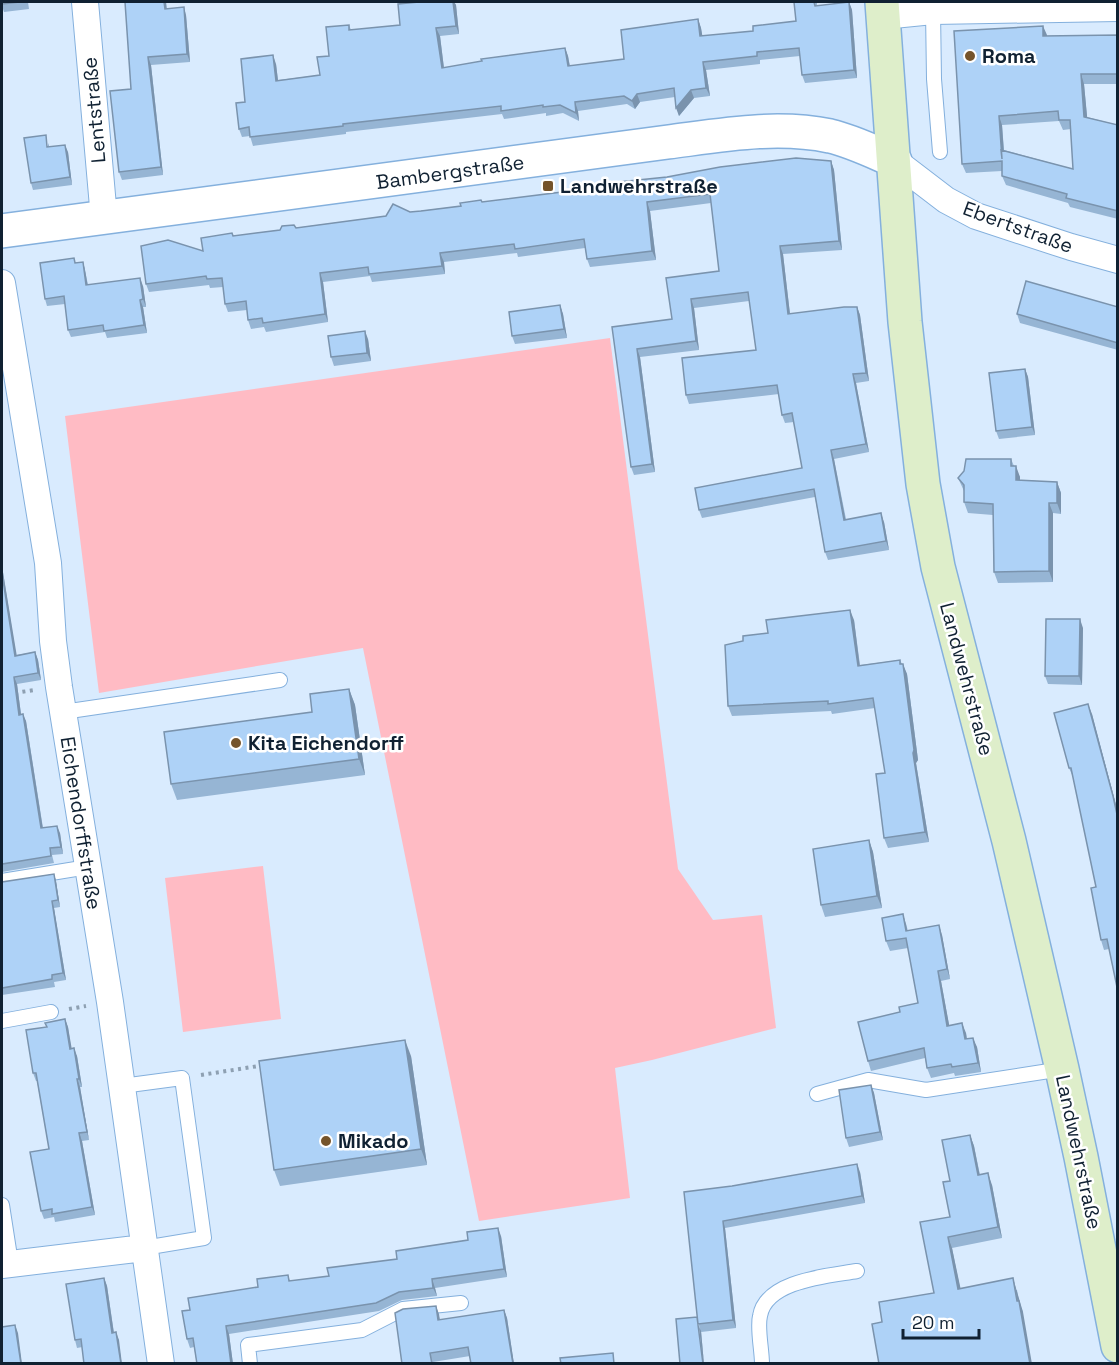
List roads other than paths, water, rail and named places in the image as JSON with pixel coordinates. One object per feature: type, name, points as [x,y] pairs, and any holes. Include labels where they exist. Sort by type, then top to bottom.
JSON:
[{"type":"main road","name":"Landwehrstraße","points":[[883,9],[905,322],[923,484],[938,567],[1009,841],[1062,1070],[1118,1346]]},
{"type":"street","name":"Lentstraße","points":[[85,2],[104,218]]},
{"type":"street","points":[[883,9],[961,11],[1118,8]]},
{"type":"street","name":"Bambergstraße","points":[[2,231],[770,130],[830,136],[895,161]]},
{"type":"street","name":"Ebertstraße","points":[[895,161],[946,200],[976,216],[1118,260]]},
{"type":"street","name":"Eichendorffstraße","points":[[2,283],[48,563],[53,641],[59,687],[122,1086],[161,1364]]},
{"type":"street","points":[[7,1264],[144,1248]]},
{"type":"lane","points":[[933,11],[934,79],[940,152]]},
{"type":"lane","points":[[63,712],[280,680]]},
{"type":"lane","points":[[2,881],[88,867]]},
{"type":"lane","points":[[2,1021],[51,1012]]},
{"type":"lane","points":[[817,1095],[868,1080],[926,1090],[1062,1070]]},
{"type":"lane","points":[[122,1086],[182,1078],[204,1238],[144,1248]]},
{"type":"lane","points":[[2,1206],[7,1264]]},
{"type":"lane","points":[[762,1364],[760,1315],[771,1297],[790,1284],[857,1270]]},
{"type":"lane","points":[[250,1364],[248,1345],[362,1330],[403,1309],[461,1303]]},
{"type":"place","name":"Roma","points":[[970,56]]},
{"type":"place","name":"Landwehrstraße","points":[[548,186]]},
{"type":"place","name":"Kita Eichendorff","points":[[236,743]]},
{"type":"place","name":"Mikado","points":[[326,1141]]}]
